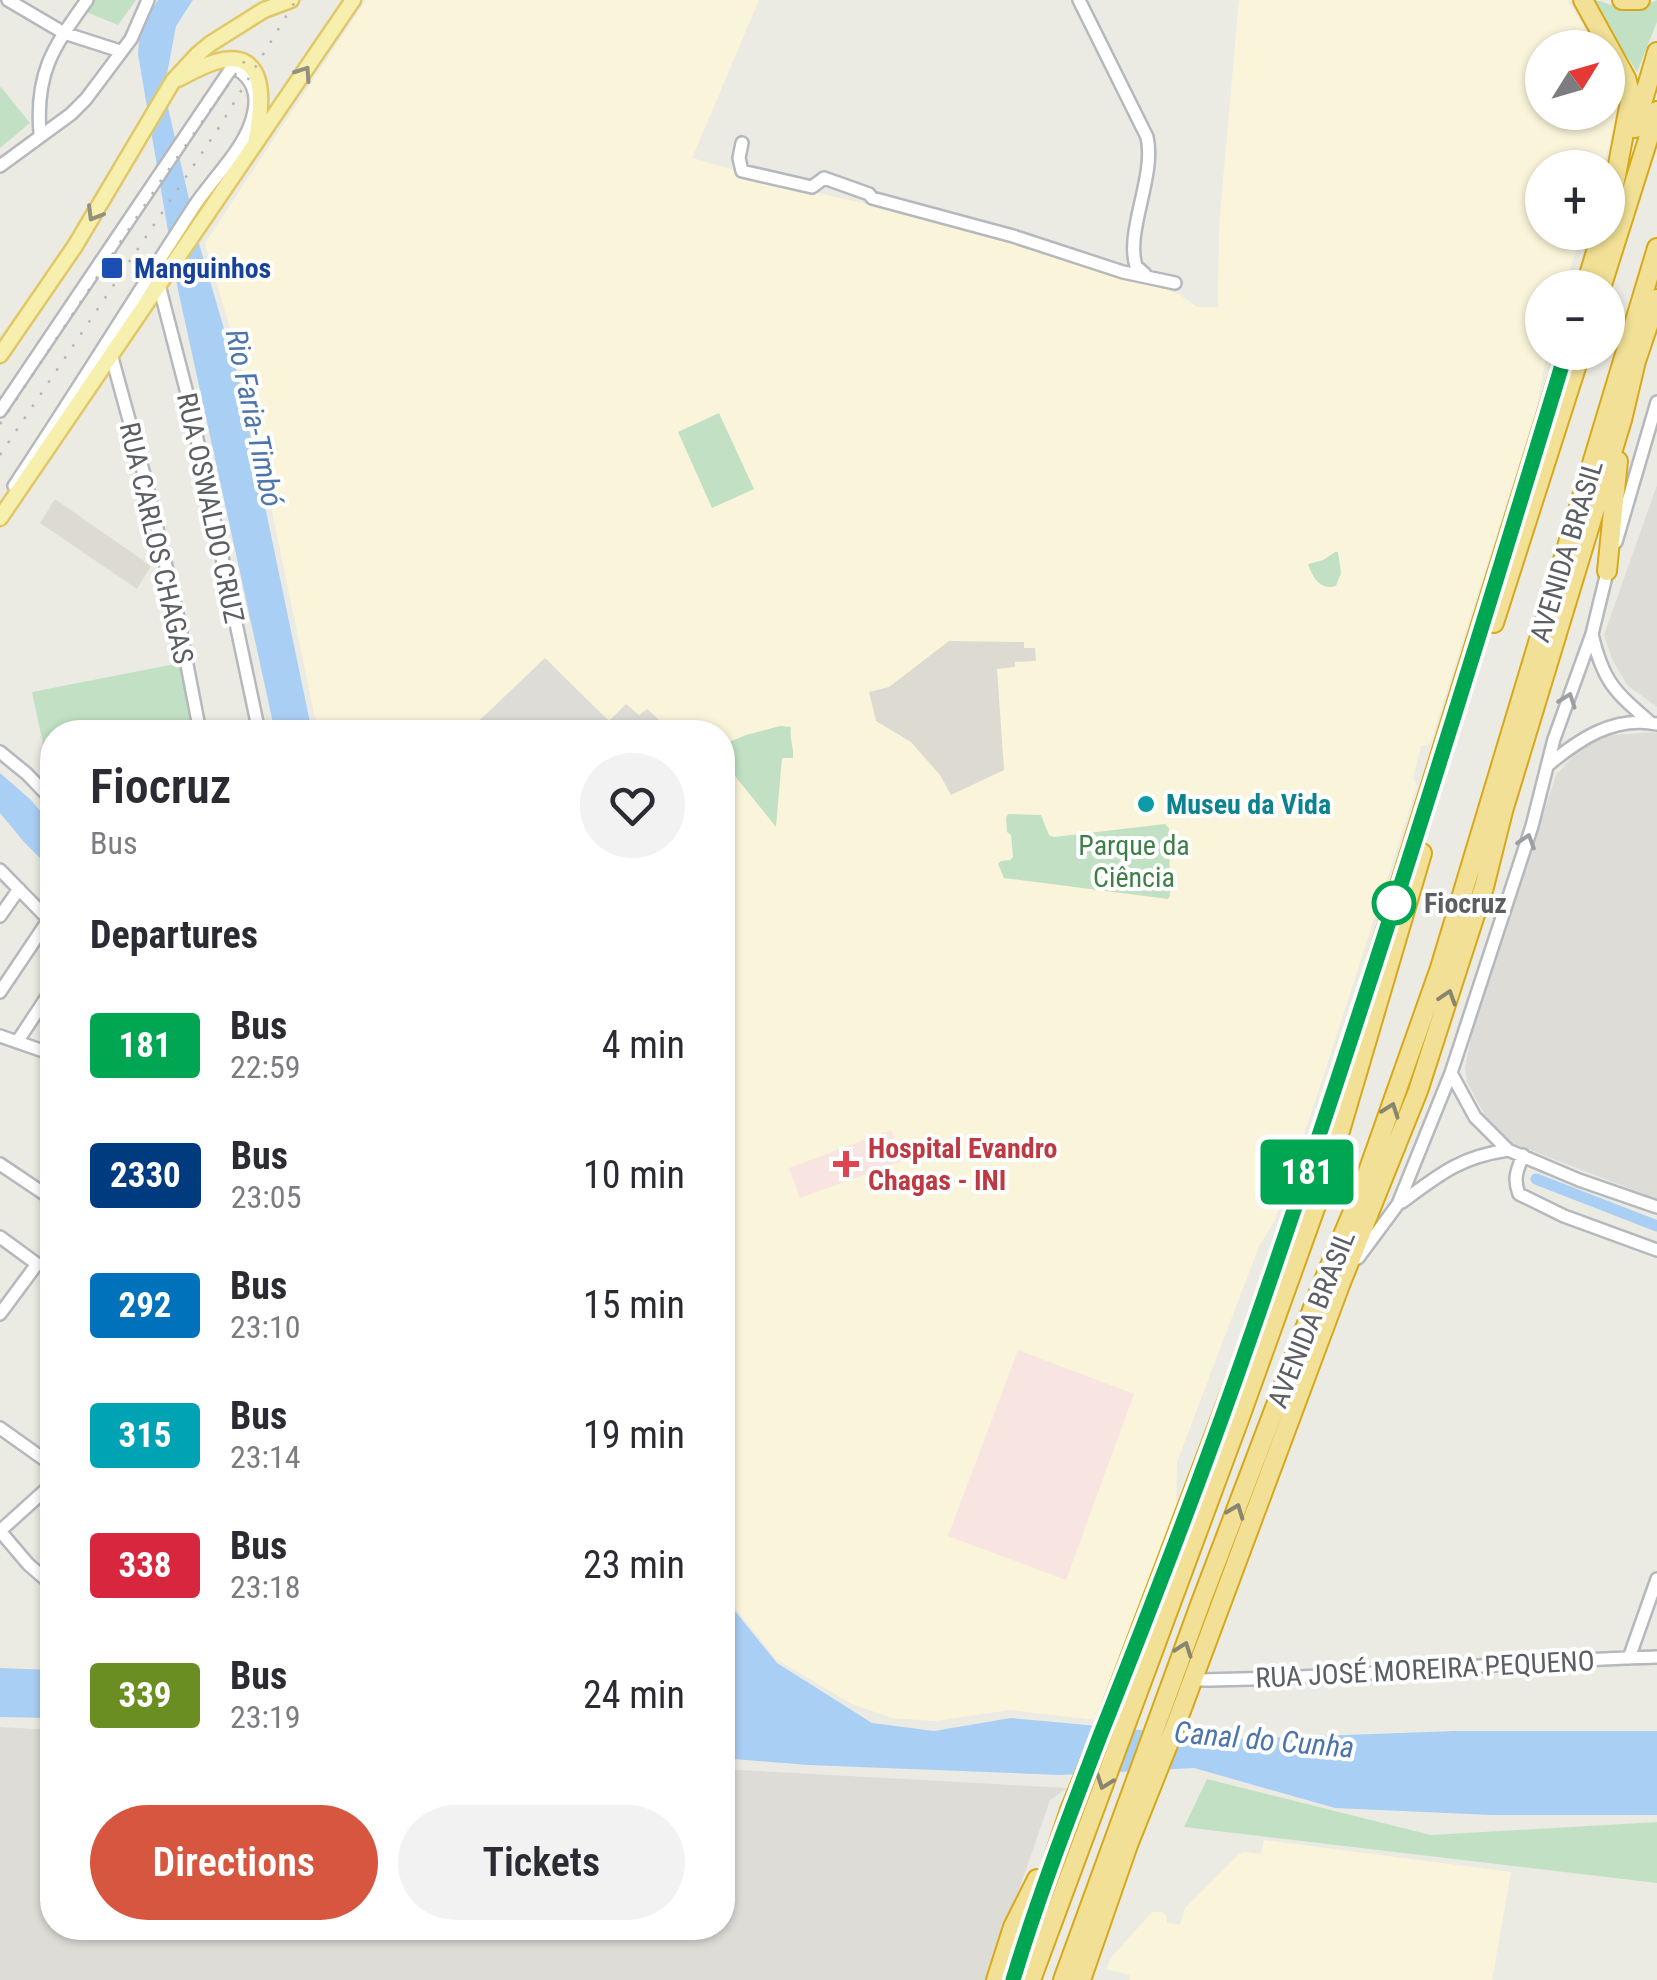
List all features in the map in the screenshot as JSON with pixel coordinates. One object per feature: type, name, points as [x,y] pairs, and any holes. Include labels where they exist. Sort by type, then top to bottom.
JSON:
[{"type":"highway","points":[[1583,0],[1626,78],[1631,96],[1621,150]]},
{"type":"highway","points":[[1622,0],[1640,0]]},
{"type":"highway","points":[[1625,158],[1657,52]]},
{"type":"highway","points":[[1641,162],[1657,86]]},
{"type":"highway","points":[[1607,270],[1657,111]]},
{"type":"highway","name":"AVENIDA BRASIL","points":[[1063,1980],[1127,1829],[1176,1699],[1319,1292],[1360,1197],[1440,968],[1657,248]]},
{"type":"highway","name":"AVENIDA BRASIL","points":[[1176,1699],[1192,1680],[1340,1285],[1418,1091],[1484,887],[1503,810],[1657,299]]},
{"type":"highway","points":[[1636,362],[1657,329]]},
{"type":"highway","name":"AVENIDA BRASIL","points":[[1031,1980],[1092,1814],[1131,1681],[1338,1080],[1560,370]]},
{"type":"highway","name":"AVENIDA BRASIL","points":[[1013,1980],[1077,1792],[1131,1681],[1234,1433],[1327,1175],[1421,858],[1575,370]]},
{"type":"highway","points":[[1608,571],[1622,420]]},
{"type":"highway","points":[[1440,968],[1484,887]]},
{"type":"highway","points":[[996,1980],[1011,1934],[1070,1810]]},
{"type":"highway","name":"AVENIDA BRASIL","points":[[1080,1980],[1127,1829]]},
{"type":"main road","points":[[0,356],[74,246],[170,86],[210,44],[264,10],[291,0]]},
{"type":"main road","points":[[0,518],[159,285],[167,261],[200,225],[353,0]]},
{"type":"main road","points":[[170,86],[214,62],[235,60],[248,64],[259,80],[260,92],[254,145]]},
{"type":"street","points":[[8,0],[64,33],[120,51]]},
{"type":"street","points":[[40,134],[40,94],[46,66],[87,0]]},
{"type":"street","points":[[0,166],[86,99],[131,39],[148,0]]},
{"type":"street","points":[[1079,0],[1147,137],[1149,155],[1134,259],[1136,266],[1149,276]]},
{"type":"street","points":[[0,411],[232,68],[242,72],[254,96],[250,127],[197,202],[167,261],[0,506]]},
{"type":"street","points":[[742,143],[742,171],[812,187],[824,178],[872,198],[1013,236],[1123,272],[1175,283]]},
{"type":"street","name":"RUA OSWALDO CRUZ","points":[[159,285],[189,401],[256,720]]},
{"type":"street","name":"RUA CARLOS CHAGAS","points":[[111,354],[176,608],[198,720]]},
{"type":"street","points":[[1340,1285],[1398,1204],[1450,1074],[1592,634],[1657,402]]},
{"type":"street","points":[[1592,634],[1606,678],[1616,692],[1654,723]]},
{"type":"street","points":[[1547,766],[1571,746],[1602,729],[1619,724],[1654,723]]},
{"type":"street","points":[[0,752],[40,788]]},
{"type":"street","points":[[0,870],[40,910]]},
{"type":"street","points":[[0,916],[19,889]]},
{"type":"street","points":[[0,992],[40,936]]},
{"type":"street","points":[[16,1042],[40,1007]]},
{"type":"street","points":[[0,1036],[40,1050]]},
{"type":"street","points":[[1450,1074],[1475,1117],[1508,1150],[1578,1180],[1657,1207]]},
{"type":"street","points":[[1398,1204],[1452,1166],[1486,1153],[1508,1150]]},
{"type":"street","points":[[1522,1156],[1515,1176],[1519,1194],[1564,1216],[1657,1250]]},
{"type":"street","points":[[0,1164],[40,1190]]},
{"type":"street","points":[[0,1237],[38,1264],[0,1314]]},
{"type":"street","points":[[0,1428],[40,1456]]},
{"type":"street","points":[[40,1495],[0,1531],[40,1574]]},
{"type":"street","points":[[1628,1658],[1657,1580]]},
{"type":"street","name":"RUA JOSÉ MOREIRA PEQUENO","points":[[1192,1680],[1294,1679],[1487,1664],[1657,1657]]},
{"type":"shaded area","points":[[366,0],[759,0],[692,158],[810,191],[965,227],[1179,294],[1197,307],[1218,307],[1219,226],[1239,0],[1567,0],[1586,30],[1525,30],[1525,130],[1613,130],[1608,150],[1525,150],[1525,250],[1576,250],[1570,270],[1525,270],[1525,370],[1544,370],[1536,410],[1430,744],[1421,746],[1413,778],[1417,786],[1323,1077],[1275,1220],[1259,1246],[1177,1462],[1176,1508],[1097,1720],[1010,1710],[935,1721],[892,1718],[852,1704],[776,1659],[735,1608],[735,720],[316,720],[243,372],[205,243]]},
{"type":"shaded area","points":[[1657,485],[1657,707],[1627,685],[1604,635]]},
{"type":"shaded area","points":[[55,499],[151,566],[137,589],[40,523]]},
{"type":"shaded area","points":[[949,641],[1024,642],[1024,648],[1035,648],[1036,661],[1015,662],[1015,667],[997,669],[1004,770],[951,795],[940,775],[911,742],[876,721],[869,692],[889,687]]},
{"type":"shaded area","points":[[545,658],[608,720],[479,720]]},
{"type":"shaded area","points":[[626,704],[639,715],[647,709],[659,720],[610,720]]},
{"type":"shaded area","points":[[1657,732],[1657,1199],[1512,1143],[1490,1125],[1467,1082],[1465,1067],[1473,1028],[1556,775],[1582,746],[1610,735]]},
{"type":"shaded area","name":"Hospital Evandro Chagas - INI","points":[[891,1130],[902,1161],[800,1198],[789,1168]]},
{"type":"shaded area","points":[[1018,1350],[1134,1394],[1066,1580],[948,1536]]},
{"type":"shaded area","points":[[0,1727],[40,1729],[40,1940],[735,1940],[735,1770],[1068,1788],[1050,1800],[988,1980],[0,1980]]},
{"type":"shaded area","points":[[1264,1840],[1511,1872],[1492,1980],[1130,1980],[1130,1975],[1106,1969],[1111,1958],[1152,1912],[1163,1912],[1167,1923],[1180,1925],[1185,1908],[1239,1854],[1261,1854]]},
{"type":"green space","points":[[94,0],[136,0],[118,25],[86,12]]},
{"type":"green space","points":[[1591,0],[1626,7],[1657,0],[1657,22],[1637,72],[1625,53],[1625,30],[1610,30]]},
{"type":"green space","points":[[0,88],[30,123],[0,148]]},
{"type":"green space","points":[[719,413],[754,489],[712,508],[678,432]]},
{"type":"green space","points":[[1335,552],[1341,573],[1336,586],[1325,586],[1314,578],[1308,564]]},
{"type":"green space","points":[[185,662],[197,720],[40,720],[40,730],[32,692]]},
{"type":"green space","points":[[791,727],[793,758],[782,758],[776,827],[735,776],[735,740]]},
{"type":"green space","name":"Parque da Ciência","points":[[1008,814],[1041,815],[1049,835],[1054,837],[1165,824],[1169,828],[1170,896],[1168,899],[1004,878],[998,864],[1013,857],[1011,835],[1007,832]]},
{"type":"green space","points":[[1207,1779],[1431,1835],[1657,1822],[1657,1883],[1184,1827]]},
{"type":"water","points":[[158,0],[193,0],[176,26],[164,90],[200,247],[238,376],[310,720],[272,720],[178,290],[138,54],[140,28]]},
{"type":"water","points":[[0,773],[40,811],[40,858],[24,842],[0,813]]},
{"type":"water","name":"Canal do Cunha","points":[[735,1611],[777,1663],[872,1723],[934,1731],[1011,1718],[1238,1739],[1455,1731],[1657,1731],[1657,1815],[1491,1815],[1335,1808],[1194,1768],[1060,1775],[735,1759]]},
{"type":"water","points":[[0,1668],[40,1670],[40,1718],[0,1717]]},
{"type":"waterway","points":[[1536,1179],[1657,1226]]},
{"type":"railway","points":[[0,455],[218,129],[296,0]]},
{"type":"railway","points":[[0,424],[249,55]]},
{"type":"bus line","name":"181","points":[[1013,1980],[1077,1792],[1240,1368],[1338,1080],[1560,370]]},
{"type":"place","name":"Manguinhos","points":[[112,268]]},
{"type":"place","name":"Museu da Vida","points":[[1146,804]]},
{"type":"place","name":"Fiocruz","points":[[1394,903]]},
{"type":"place","name":"Hospital Evandro Chagas - INI","points":[[846,1164]]},
{"type":"water label","name":"Rio Faria-Timbó","points":[[254,418]]}]
